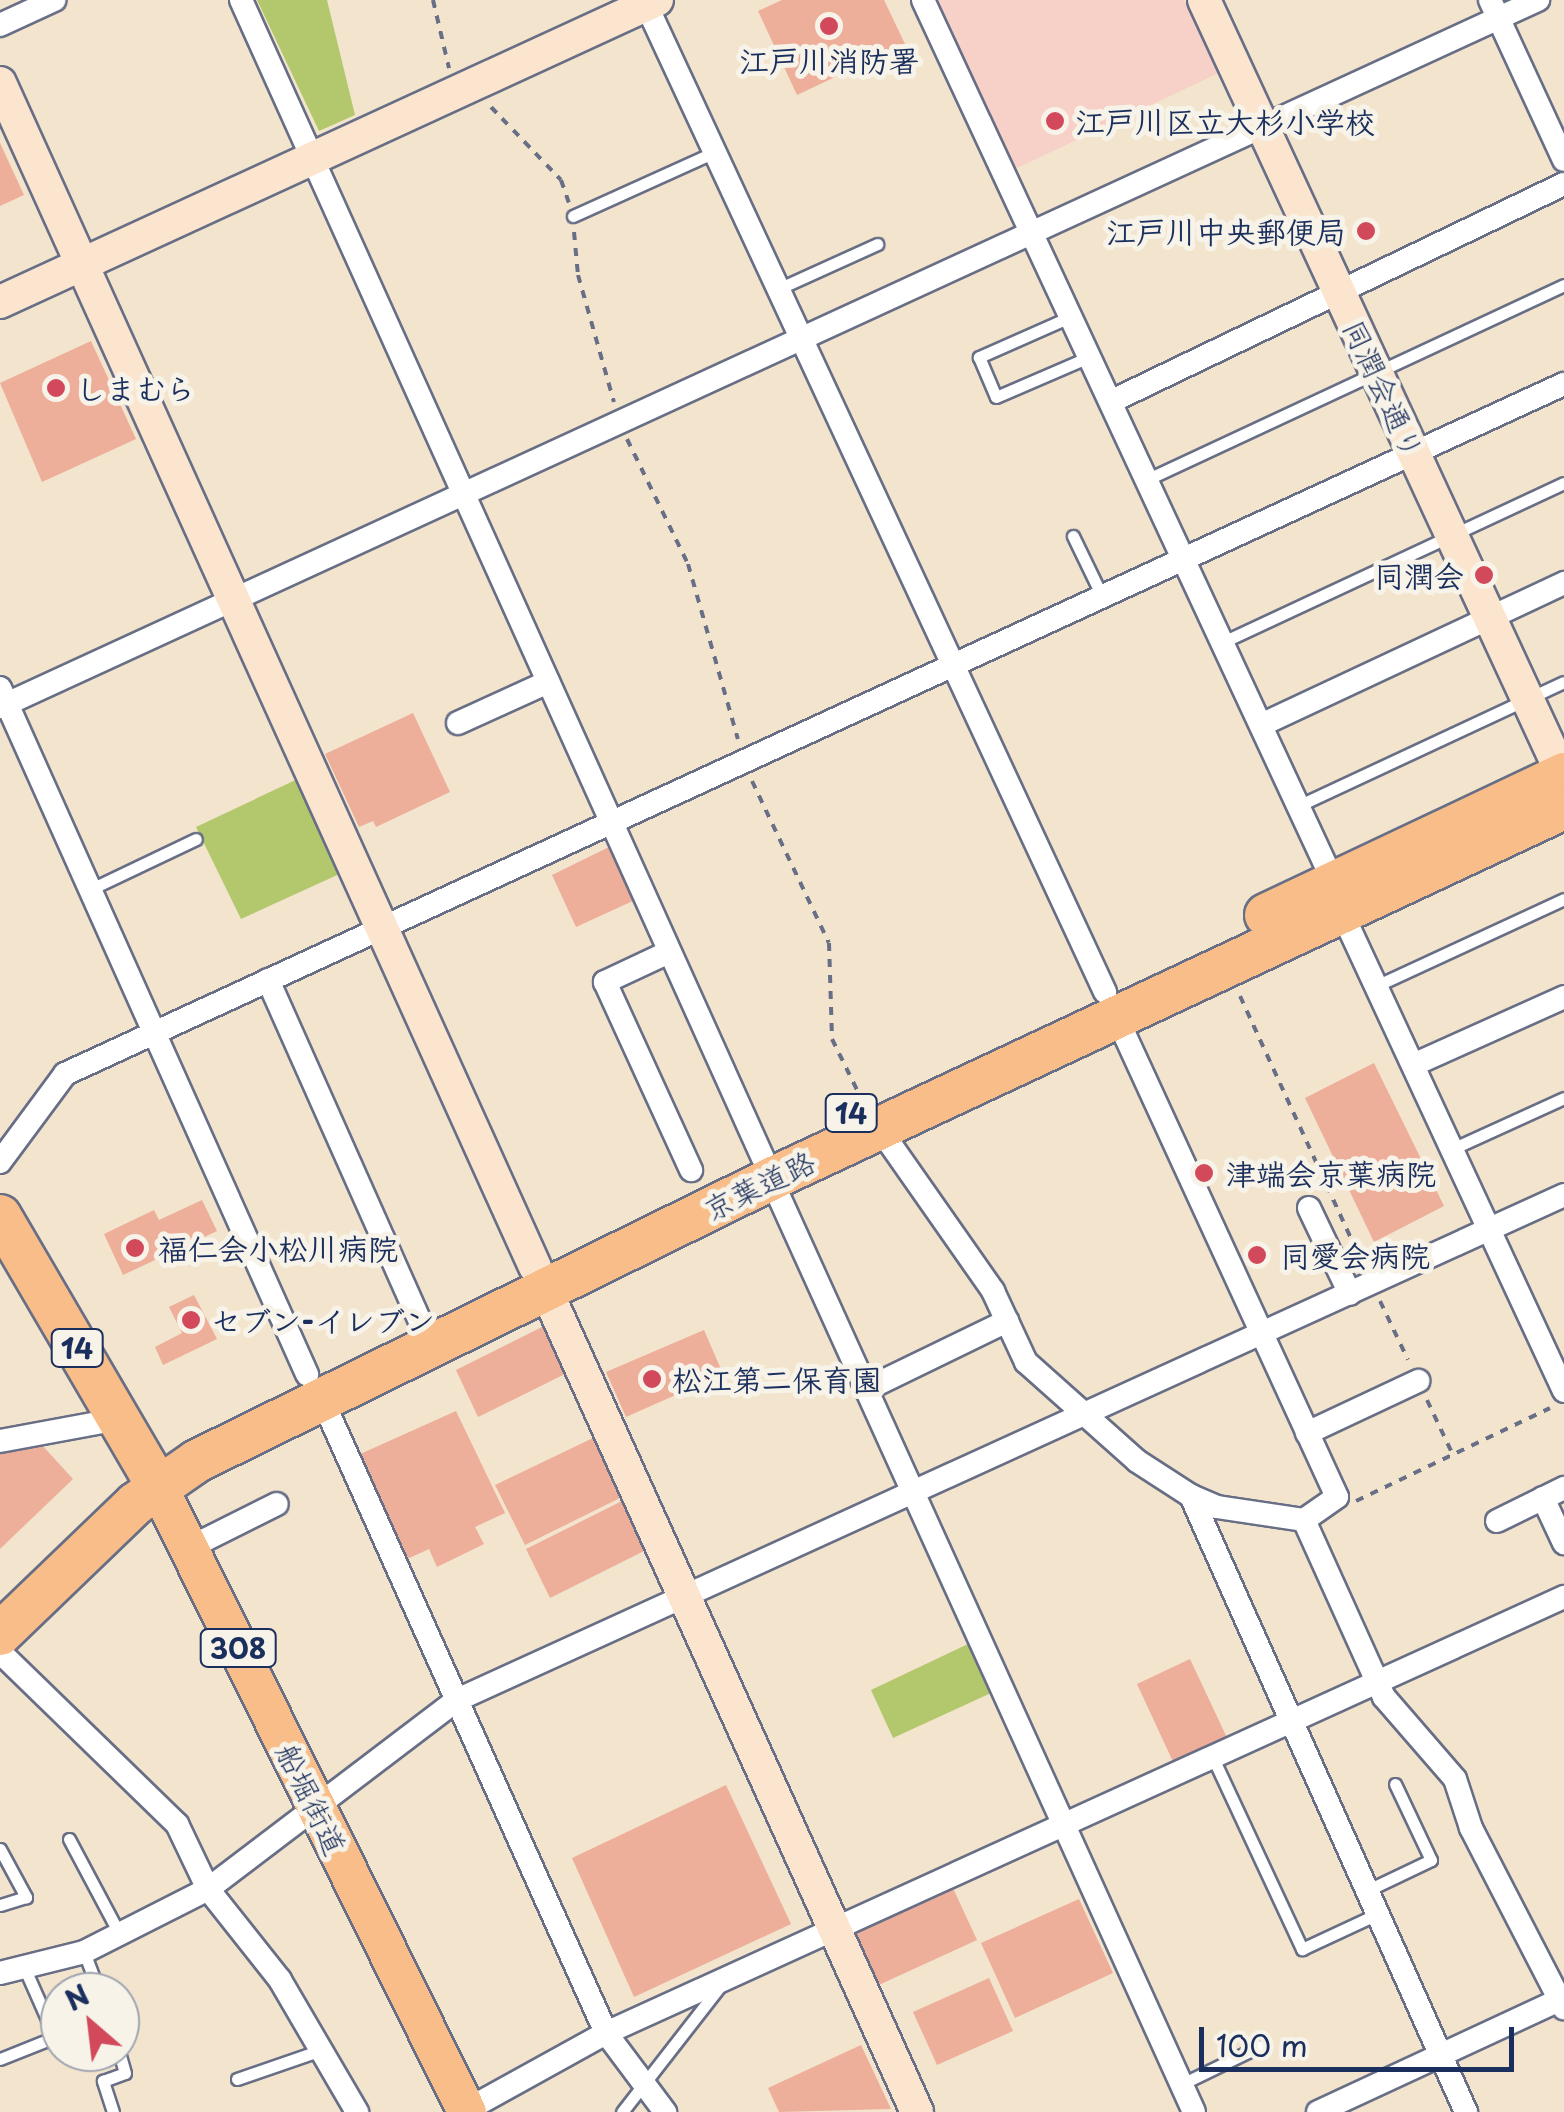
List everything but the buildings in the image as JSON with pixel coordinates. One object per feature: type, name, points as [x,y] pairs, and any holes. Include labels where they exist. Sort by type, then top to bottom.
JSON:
[{"type":"highway","name":"京葉道路","points":[[314,1386],[1338,898],[1564,784]]},
{"type":"highway","name":"京葉道路","points":[[1110,1004],[1226,966],[1338,898]]},
{"type":"highway","name":"14","points":[[3,1234],[151,1474]]},
{"type":"highway","name":"京葉道路","points":[[0,1592],[151,1474],[314,1386],[420,1322],[540,1278]]},
{"type":"highway","name":"京葉道路","points":[[0,1634],[151,1474]]},
{"type":"main road","name":"船堀街道","points":[[151,1474],[465,2111]]},
{"type":"street","points":[[0,25],[54,0]]},
{"type":"street","points":[[241,0],[1194,2112]]},
{"type":"street","points":[[923,0],[1112,400],[1564,1391]]},
{"type":"street","name":"同潤会通り","points":[[1204,0],[1564,784]]},
{"type":"street","points":[[664,2112],[606,2033],[2,699],[236,602],[466,498],[1262,126],[1494,9],[1538,0]]},
{"type":"street","points":[[0,302],[649,2],[1308,1433],[1337,1497],[1332,1506],[1304,1520],[1215,1507],[1190,1496],[1137,1461],[1026,1362],[1007,1322],[872,1117]]},
{"type":"street","points":[[1494,9],[1564,160]]},
{"type":"street","points":[[0,83],[917,2112]]},
{"type":"street","points":[[1112,400],[1564,184]]},
{"type":"street","points":[[0,1162],[65,1074],[746,766],[1564,384]]},
{"type":"street","points":[[1261,725],[1564,583]]},
{"type":"street","points":[[458,723],[548,682]]},
{"type":"street","points":[[669,952],[605,982],[690,1170]]},
{"type":"street","points":[[268,980],[420,1322]]},
{"type":"street","points":[[1413,1064],[1564,997]]},
{"type":"street","points":[[0,1973],[84,1952],[208,1889],[458,1700],[1564,1196]]},
{"type":"street","points":[[1308,1208],[1350,1294]]},
{"type":"street","points":[[867,1388],[1007,1322]]},
{"type":"street","points":[[1308,1433],[1418,1381]]},
{"type":"street","points":[[0,1441],[119,1419]]},
{"type":"street","points":[[1497,1521],[1554,1493],[1564,1543]]},
{"type":"street","points":[[1190,1496],[1466,2112]]},
{"type":"street","points":[[189,1548],[277,1504]]},
{"type":"street","points":[[1304,1520],[1378,1682],[1406,1726],[1455,1779],[1471,1828],[1562,2002],[1318,2112]]},
{"type":"street","points":[[465,2111],[606,2033],[1564,1597]]},
{"type":"street","points":[[0,1652],[177,1824],[208,1889],[280,1980],[356,2112]]},
{"type":"lane","points":[[573,216],[715,152]]},
{"type":"lane","points":[[778,289],[877,244]]},
{"type":"lane","points":[[1148,480],[1564,285]]},
{"type":"lane","points":[[1072,316],[979,356],[996,397],[1091,356]]},
{"type":"lane","points":[[1222,642],[1564,483]]},
{"type":"lane","points":[[1073,536],[1102,598]]},
{"type":"lane","points":[[1298,806],[1564,682]]},
{"type":"lane","points":[[90,889],[196,840]]},
{"type":"lane","points":[[1376,986],[1564,899]]},
{"type":"lane","points":[[1452,1149],[1564,1098]]},
{"type":"lane","points":[[1212,1758],[1302,1949],[1377,1914]]},
{"type":"lane","points":[[1366,1891],[1430,1860],[1395,1784]]},
{"type":"lane","points":[[70,1839],[120,1935]]},
{"type":"lane","points":[[0,1849],[26,1897],[0,1906]]},
{"type":"lane","points":[[84,1952],[91,1972]]},
{"type":"lane","points":[[0,2059],[54,2037],[24,1968]]},
{"type":"lane","points":[[622,2112],[727,1978]]},
{"type":"lane","points":[[1182,2084],[1260,2046]]},
{"type":"lane","points":[[237,2079],[321,2050]]},
{"type":"lane","points":[[113,2112],[103,2081],[125,2072]]},
{"type":"path","points":[[433,0],[464,90],[561,180],[573,216],[578,275],[620,425],[688,564],[746,766],[829,943],[832,1038],[872,1117]]},
{"type":"path","points":[[1226,966],[1453,1454]]},
{"type":"path","points":[[1332,1506],[1348,1505],[1564,1401]]},
{"type":"shaded area","name":"江戸川区立大杉小学校","points":[[937,0],[1184,0],[1219,73],[1015,169]]},
{"type":"green space","points":[[257,0],[327,0],[355,115],[319,131]]},
{"type":"green space","points":[[304,776],[346,871],[241,919],[196,827]]},
{"type":"green space","points":[[968,1644],[991,1693],[893,1738],[871,1690]]},
{"type":"place","name":"江戸川消防署","points":[[829,26]]},
{"type":"place","name":"江戸川区立大杉小学校","points":[[1055,121]]},
{"type":"place","name":"江戸川中央郵便局","points":[[1366,231]]},
{"type":"place","name":"しまむら","points":[[56,388]]},
{"type":"place","name":"同潤会","points":[[1484,575]]},
{"type":"place","name":"津端会京葉病院","points":[[1204,1173]]},
{"type":"place","name":"福仁会小松川病院","points":[[135,1248]]},
{"type":"place","name":"同愛会病院","points":[[1257,1255]]},
{"type":"place","name":"セブン-イレブン","points":[[191,1320]]},
{"type":"place","name":"松江第二保育園","points":[[652,1379]]}]
